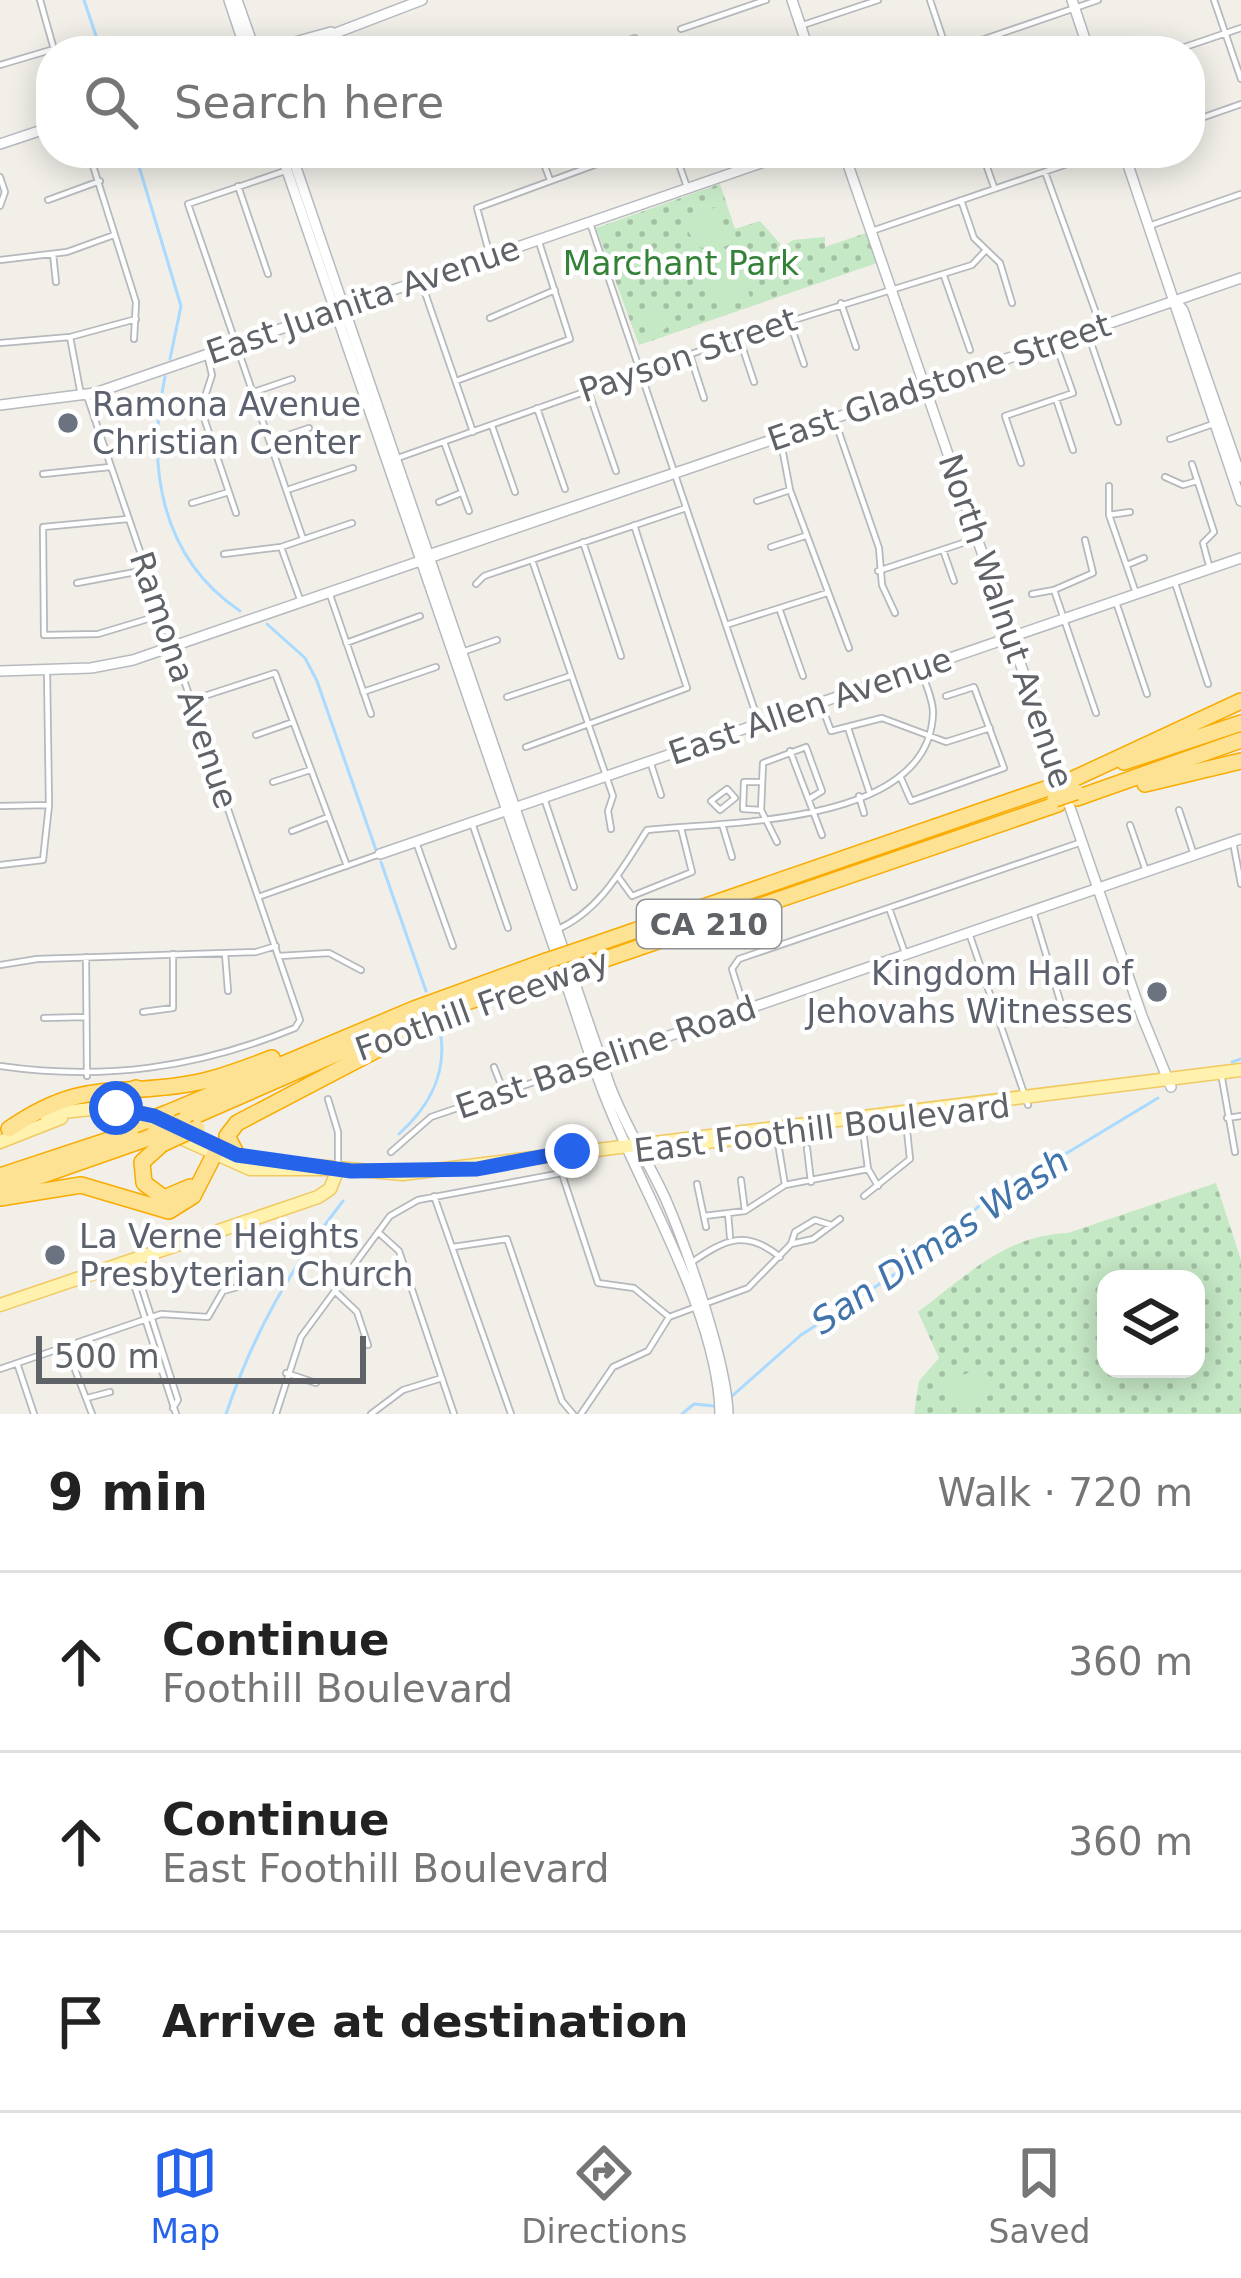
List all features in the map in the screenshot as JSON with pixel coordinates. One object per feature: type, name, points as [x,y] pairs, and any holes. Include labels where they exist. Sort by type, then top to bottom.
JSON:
[{"type":"highway","points":[[1077,790],[1241,701]]},
{"type":"highway","name":"Foothill Freeway","points":[[579,959],[633,931],[857,855],[1077,790],[1241,726]]},
{"type":"highway","points":[[1077,790],[1120,776],[1133,778],[1241,740]]},
{"type":"highway","points":[[1077,790],[1241,761]]},
{"type":"highway","name":"Foothill Freeway","points":[[0,1184],[182,1120],[338,1041],[1054,795]]},
{"type":"highway","name":"Foothill Freeway","points":[[0,1184],[228,1107],[399,1032],[453,1003],[549,969]]},
{"type":"highway","points":[[182,1120],[453,1003]]},
{"type":"highway","points":[[237,1155],[227,1136],[237,1123],[384,1046],[399,1032]]},
{"type":"highway","points":[[3,1135],[58,1100],[100,1088],[201,1082],[312,1044],[338,1041]]},
{"type":"highway","points":[[115,1112],[119,1095],[139,1087]]},
{"type":"highway","points":[[151,1133],[140,1168],[148,1190],[164,1198],[189,1189],[212,1151]]},
{"type":"highway","points":[[0,1184],[81,1185],[169,1210],[193,1196],[212,1151]]},
{"type":"main road","points":[[233,0],[248,36]]},
{"type":"main road","points":[[322,36],[422,0]]},
{"type":"main road","points":[[792,0],[804,36]]},
{"type":"main road","points":[[1073,4],[1084,36]]},
{"type":"main road","points":[[315,36],[331,32]]},
{"type":"main road","points":[[0,144],[36,132]]},
{"type":"main road","name":"East Juanita Avenue","points":[[0,405],[83,394],[748,168]]},
{"type":"main road","name":"North Walnut Avenue","points":[[849,168],[1170,1084]]},
{"type":"main road","points":[[1129,168],[1241,501]]},
{"type":"main road","points":[[291,169],[597,1061],[697,1306]]},
{"type":"main road","name":"East Gladstone Street","points":[[0,671],[107,666],[173,646],[1241,278]]},
{"type":"main road","points":[[1218,422],[1238,455],[1241,477]]},
{"type":"main road","name":"East Allen Avenue","points":[[380,854],[1241,558]]},
{"type":"main road","name":"East Baseline Road","points":[[597,1061],[1237,840]]},
{"type":"main road","name":"East Foothill Boulevard","points":[[500,1174],[631,1146],[1241,1073]]},
{"type":"main road","points":[[3,1135],[56,1111],[115,1112],[154,1116],[250,1169],[338,1169]]},
{"type":"main road","points":[[631,1146],[667,1201],[724,1414]]},
{"type":"main road","name":"East Foothill Boulevard","points":[[338,1169],[500,1174],[560,1167],[631,1146]]},
{"type":"main road","points":[[212,1151],[338,1169]]},
{"type":"main road","points":[[0,1305],[318,1197],[330,1189],[338,1169]]},
{"type":"main road","points":[[307,1172],[318,1184],[318,1197]]},
{"type":"street","points":[[40,0],[50,36]]},
{"type":"street","points":[[681,28],[766,0]]},
{"type":"street","points":[[801,26],[878,0]]},
{"type":"street","points":[[930,0],[943,36]]},
{"type":"street","points":[[989,36],[1073,4],[1098,0]]},
{"type":"street","points":[[1214,0],[1241,79]]},
{"type":"street","points":[[1205,40],[1241,28]]},
{"type":"street","points":[[0,65],[36,55]]},
{"type":"street","points":[[1205,117],[1241,104]]},
{"type":"street","points":[[95,168],[136,302],[134,339]]},
{"type":"street","points":[[546,168],[550,180]]},
{"type":"street","points":[[490,256],[477,208],[584,168]]},
{"type":"street","points":[[680,168],[688,189]]},
{"type":"street","points":[[987,168],[994,189]]},
{"type":"street","points":[[871,231],[1056,168]]},
{"type":"street","points":[[291,169],[188,204],[303,538]]},
{"type":"street","points":[[1045,172],[1101,326]]},
{"type":"street","points":[[0,177],[5,192],[0,206]]},
{"type":"street","points":[[49,200],[100,181]]},
{"type":"street","points":[[238,186],[268,274]]},
{"type":"street","points":[[1149,226],[1241,194]]},
{"type":"street","points":[[961,200],[974,238],[1000,263],[1012,303]]},
{"type":"street","points":[[590,223],[760,724]]},
{"type":"street","points":[[0,260],[53,254],[114,235]]},
{"type":"street","points":[[456,381],[569,339],[538,239]]},
{"type":"street","name":"Payson Street","points":[[391,460],[789,320],[944,275],[972,265],[986,250]]},
{"type":"street","points":[[53,254],[56,282]]},
{"type":"street","points":[[944,275],[970,350]]},
{"type":"street","points":[[420,279],[473,432]]},
{"type":"street","points":[[490,318],[555,290]]},
{"type":"street","points":[[841,303],[856,347]]},
{"type":"street","points":[[0,343],[70,337],[136,319]]},
{"type":"street","points":[[789,320],[804,364]]},
{"type":"street","points":[[1088,331],[1118,422]]},
{"type":"street","name":"Ramona Avenue","points":[[70,337],[83,394],[192,700],[299,1024],[210,1057],[87,1076]]},
{"type":"street","points":[[739,337],[754,382]]},
{"type":"street","points":[[1022,463],[1005,416],[1073,393],[1055,342]]},
{"type":"street","points":[[207,354],[212,375],[201,409],[236,513]]},
{"type":"street","points":[[689,355],[704,398]]},
{"type":"street","points":[[254,392],[292,379]]},
{"type":"street","points":[[588,390],[616,471]]},
{"type":"street","points":[[1056,400],[1072,450]]},
{"type":"street","points":[[537,408],[565,489]]},
{"type":"street","points":[[834,418],[879,548],[878,571],[896,613]]},
{"type":"street","points":[[1170,439],[1218,422]]},
{"type":"street","points":[[492,426],[515,492]]},
{"type":"street","points":[[272,441],[309,428]]},
{"type":"street","points":[[780,437],[790,490],[849,648]]},
{"type":"street","points":[[444,442],[469,511]]},
{"type":"street","points":[[1192,464],[1214,532],[1204,543]]},
{"type":"street","points":[[44,474],[110,467]]},
{"type":"street","points":[[288,490],[353,468]]},
{"type":"street","points":[[1165,477],[1183,485],[1197,482]]},
{"type":"street","points":[[1109,486],[1109,515],[1136,593]]},
{"type":"street","points":[[758,501],[790,490]]},
{"type":"street","points":[[192,503],[229,492]]},
{"type":"street","points":[[439,502],[461,493]]},
{"type":"street","points":[[476,584],[686,508]]},
{"type":"street","points":[[1109,515],[1130,512]]},
{"type":"street","points":[[128,519],[43,527],[44,635],[98,634],[161,615]]},
{"type":"street","points":[[224,554],[281,547],[352,523]]},
{"type":"street","points":[[526,747],[687,688],[634,525]]},
{"type":"street","points":[[771,548],[806,536]]},
{"type":"street","points":[[878,571],[976,538]]},
{"type":"street","points":[[1032,594],[1093,573],[1085,540]]},
{"type":"street","points":[[583,542],[621,656]]},
{"type":"street","points":[[1190,542],[1204,543]]},
{"type":"street","points":[[1204,543],[1210,569]]},
{"type":"street","points":[[281,547],[302,602]]},
{"type":"street","points":[[943,550],[953,581]]},
{"type":"street","points":[[1126,566],[1144,559]]},
{"type":"street","points":[[532,560],[613,796],[611,829]]},
{"type":"street","points":[[77,583],[146,569]]},
{"type":"street","points":[[1174,580],[1208,684]]},
{"type":"street","points":[[1054,590],[1096,713]]},
{"type":"street","points":[[329,592],[371,714]]},
{"type":"street","points":[[726,625],[827,593]]},
{"type":"street","points":[[1116,599],[1147,694]]},
{"type":"street","points":[[779,608],[802,676]]},
{"type":"street","points":[[346,643],[420,616]]},
{"type":"street","points":[[458,654],[497,640]]},
{"type":"street","points":[[363,692],[436,667]]},
{"type":"street","points":[[553,931],[574,922],[619,878],[646,830],[770,823],[859,796],[900,776],[916,763],[930,738],[934,708],[920,669]]},
{"type":"street","points":[[0,865],[38,865],[49,806],[47,670]]},
{"type":"street","points":[[192,700],[274,673],[346,866]]},
{"type":"street","points":[[508,697],[570,676]]},
{"type":"street","points":[[900,776],[911,801],[1004,768],[974,688],[946,696]]},
{"type":"street","points":[[825,715],[831,730],[882,718],[946,742],[990,728]]},
{"type":"street","points":[[256,735],[293,722]]},
{"type":"street","points":[[848,728],[870,792]]},
{"type":"street","points":[[777,842],[761,810],[764,763],[806,747],[822,791],[809,799]]},
{"type":"street","points":[[790,752],[822,835]]},
{"type":"street","points":[[650,761],[662,795]]},
{"type":"street","points":[[273,782],[310,770]]},
{"type":"street","points":[[760,782],[744,782],[743,809],[761,810]]},
{"type":"street","points":[[735,798],[744,794]]},
{"type":"street","points":[[859,796],[864,813]]},
{"type":"street","points":[[544,798],[574,887]]},
{"type":"street","points":[[0,806],[49,806]]},
{"type":"street","points":[[1179,810],[1194,855]]},
{"type":"street","points":[[292,831],[328,818]]},
{"type":"street","points":[[472,823],[508,928]]},
{"type":"street","points":[[722,824],[732,857]]},
{"type":"street","points":[[1130,824],[1146,872]]},
{"type":"street","points":[[619,878],[632,896],[692,872],[680,841],[681,826]]},
{"type":"street","points":[[1237,840],[1241,884]]},
{"type":"street","points":[[416,842],[454,946]]},
{"type":"street","points":[[745,1010],[733,963],[1082,842]]},
{"type":"street","points":[[259,897],[380,854]]},
{"type":"street","points":[[889,908],[905,955]]},
{"type":"street","points":[[1033,911],[1067,1024]]},
{"type":"street","points":[[969,933],[1027,1101]]},
{"type":"street","points":[[0,965],[276,946]]},
{"type":"street","points":[[225,953],[228,991]]},
{"type":"street","points":[[279,956],[329,953],[361,970]]},
{"type":"street","points":[[143,1012],[173,1008],[173,954]]},
{"type":"street","points":[[0,1066],[87,1076],[86,957]]},
{"type":"street","points":[[44,1018],[86,1017]]},
{"type":"street","name":"East Baseline Road","points":[[391,1151],[423,1120],[597,1061]]},
{"type":"street","points":[[494,1067],[504,1092]]},
{"type":"street","points":[[1222,1077],[1235,1152]]},
{"type":"street","points":[[328,1100],[338,1132],[338,1169]]},
{"type":"street","points":[[1228,1118],[1241,1115]]},
{"type":"street","points":[[864,1196],[910,1159],[905,1116]]},
{"type":"street","points":[[776,1131],[785,1185]]},
{"type":"street","points":[[864,1138],[868,1169],[878,1186]]},
{"type":"street","points":[[807,1148],[811,1182]]},
{"type":"street","points":[[560,1167],[598,1282],[634,1288],[669,1317]]},
{"type":"street","points":[[704,1216],[745,1211],[785,1185],[868,1169]]},
{"type":"street","points":[[276,1414],[286,1373],[302,1337],[399,1209],[500,1174]]},
{"type":"street","points":[[741,1180],[745,1211]]},
{"type":"street","points":[[697,1184],[706,1227]]},
{"type":"street","points":[[434,1196],[511,1414]]},
{"type":"street","points":[[728,1213],[730,1239]]},
{"type":"street","points":[[791,1244],[813,1239],[840,1219]]},
{"type":"street","points":[[453,1247],[507,1239],[562,1401],[577,1414],[613,1367],[648,1351],[669,1317],[748,1288],[791,1244],[795,1232],[815,1220],[831,1225]]},
{"type":"street","points":[[378,1232],[399,1251],[454,1414]]},
{"type":"street","points":[[687,1264],[730,1239],[760,1240],[780,1257]]},
{"type":"street","points":[[129,1260],[178,1400],[174,1411]]},
{"type":"street","points":[[0,1370],[149,1318],[208,1317],[223,1291],[248,1284]]},
{"type":"street","points":[[336,1292],[357,1312],[368,1345]]},
{"type":"street","points":[[66,1346],[92,1414]]},
{"type":"street","points":[[17,1364],[34,1414]]},
{"type":"street","points":[[286,1373],[316,1383]]},
{"type":"street","points":[[375,1412],[403,1390],[442,1378]]},
{"type":"street","points":[[87,1399],[110,1392]]},
{"type":"green space","name":"Marchant Park","points":[[720,184],[735,229],[760,221],[783,247],[793,240],[825,237],[825,247],[866,233],[877,263],[639,345],[596,228]]},
{"type":"green space","points":[[717,207],[731,244],[716,250],[698,247],[680,219]]},
{"type":"green space","points":[[731,258],[739,262],[750,297],[727,303],[702,290],[695,269]]},
{"type":"green space","points":[[655,305],[665,309],[669,319],[665,329],[655,333],[645,329],[641,319],[645,309]]},
{"type":"green space","points":[[1216,1183],[1241,1260],[1241,1414],[914,1414],[919,1381],[939,1358],[918,1312],[1006,1249],[1068,1233]]},
{"type":"green space","points":[[981,1368],[997,1384],[994,1394],[961,1405],[951,1403],[947,1393],[952,1379]]},
{"type":"waterway","points":[[84,0],[96,36]]},
{"type":"waterway","points":[[140,168],[181,306],[170,359]]},
{"type":"waterway","points":[[165,377],[157,443],[165,507],[192,564],[240,611]]},
{"type":"waterway","points":[[267,624],[305,658],[317,681],[376,850]]},
{"type":"waterway","points":[[381,862],[426,991]]},
{"type":"waterway","points":[[399,1134],[434,1088],[441,1060],[440,1030]]},
{"type":"waterway","name":"San Dimas Wash","points":[[1232,1062],[1241,1059]]},
{"type":"waterway","name":"San Dimas Wash","points":[[731,1397],[801,1335],[929,1252],[979,1206],[1158,1098]]},
{"type":"waterway","points":[[226,1414],[275,1302],[343,1201]]},
{"type":"waterway","name":"San Dimas Wash","points":[[682,1414],[694,1404],[714,1406]]},
{"type":"place","name":"Ramona Avenue Christian Center","points":[[68,423]]},
{"type":"place","name":"Kingdom Hall of Jehovahs Witnesses","points":[[1157,992]]},
{"type":"place","name":"La Verne Heights Presbyterian Church","points":[[55,1255]]},
{"type":"route","points":[[116,1108],[154,1116],[237,1155],[351,1171],[403,1174],[477,1169],[572,1151]]}]
